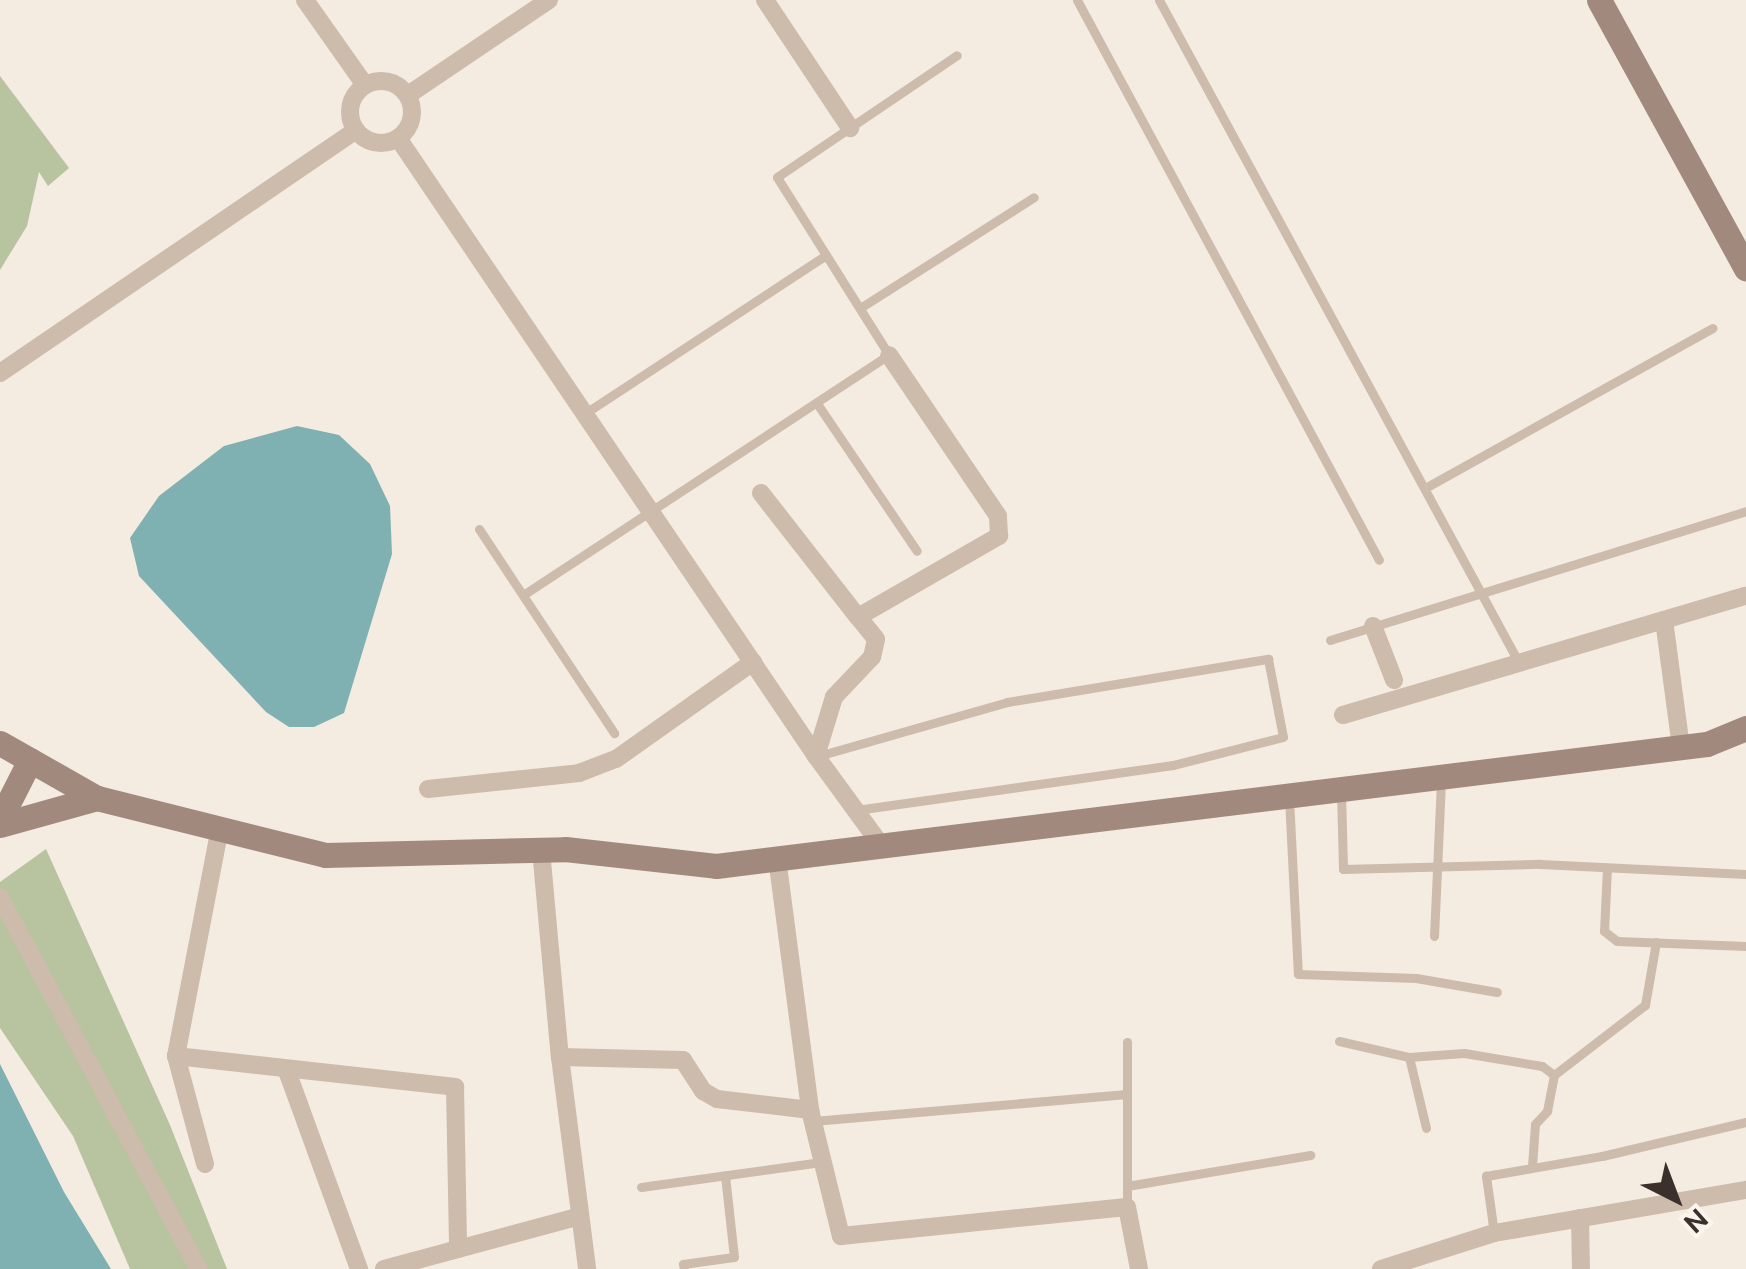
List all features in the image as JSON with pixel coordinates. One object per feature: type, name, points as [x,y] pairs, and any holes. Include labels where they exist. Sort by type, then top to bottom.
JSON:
[{"type":"street","points":[[305,0],[364,85]]},
{"type":"street","points":[[408,95],[550,0]]},
{"type":"street","points":[[765,0],[850,128]]},
{"type":"street","points":[[1600,0],[1746,268]]},
{"type":"street","points":[[389,81],[408,95],[412,119],[398,138],[375,142],[356,130],[350,105],[364,85],[389,81]]},
{"type":"street","points":[[0,373],[356,130]]},
{"type":"street","points":[[398,138],[816,756],[881,845]]},
{"type":"street","points":[[858,617],[999,536],[998,516],[890,355]]},
{"type":"street","points":[[761,493],[876,639],[872,657],[834,697],[816,756]]},
{"type":"street","points":[[1343,716],[1746,596]]},
{"type":"street","points":[[1664,620],[1681,748]]},
{"type":"street","points":[[1373,626],[1394,680]]},
{"type":"street","points":[[428,789],[579,773],[616,759],[753,662]]},
{"type":"street","points":[[0,743],[97,798],[325,855],[541,850],[716,866],[1681,748],[1707,744],[1746,728]]},
{"type":"street","points":[[1707,744],[1746,752]]},
{"type":"street","points":[[0,822],[30,760]]},
{"type":"street","points":[[0,822],[97,798]]},
{"type":"street","points":[[205,1164],[176,1056],[220,828]]},
{"type":"street","points":[[541,850],[560,1057],[587,1269]]},
{"type":"street","points":[[777,858],[812,1115],[841,1236],[1127,1207],[1140,1269]]},
{"type":"street","points":[[0,897],[199,1269]]},
{"type":"street","points":[[176,1056],[287,1071],[448,1083],[455,1087],[458,1249]]},
{"type":"street","points":[[560,1057],[683,1060],[703,1091],[717,1099],[812,1115]]},
{"type":"street","points":[[287,1071],[358,1269]]},
{"type":"street","points":[[1384,1269],[1494,1233],[1746,1190]]},
{"type":"street","points":[[384,1269],[580,1216]]},
{"type":"street","points":[[1580,1218],[1581,1269]]},
{"type":"lane","points":[[1077,0],[1379,560]]},
{"type":"lane","points":[[1159,0],[1519,664]]},
{"type":"lane","points":[[523,595],[890,355],[778,178],[957,55]]},
{"type":"lane","points":[[860,308],[1034,197]]},
{"type":"lane","points":[[586,412],[826,255]]},
{"type":"lane","points":[[1425,488],[1713,328]]},
{"type":"lane","points":[[818,404],[917,551]]},
{"type":"lane","points":[[1330,640],[1746,511]]},
{"type":"lane","points":[[479,529],[614,733]]},
{"type":"lane","points":[[816,756],[1007,702],[1268,659],[1283,737],[1173,764],[858,810]]},
{"type":"lane","points":[[1434,936],[1442,776]]},
{"type":"lane","points":[[1340,789],[1343,868],[1607,868],[1746,874]]},
{"type":"lane","points":[[1289,796],[1298,974],[1416,978],[1497,992]]},
{"type":"lane","points":[[1607,868],[1604,931],[1617,941],[1746,946]]},
{"type":"lane","points":[[1532,1166],[1536,1124],[1547,1111],[1554,1076],[1645,1005],[1656,942]]},
{"type":"lane","points":[[1127,1042],[1127,1207]]},
{"type":"lane","points":[[1340,1042],[1410,1057],[1464,1053],[1542,1066],[1554,1076]]},
{"type":"lane","points":[[1410,1057],[1426,1128]]},
{"type":"lane","points":[[812,1115],[1127,1094]]},
{"type":"lane","points":[[1494,1233],[1486,1176],[1602,1156],[1746,1122]]},
{"type":"lane","points":[[1127,1186],[1310,1154]]},
{"type":"lane","points":[[641,1187],[823,1162]]},
{"type":"lane","points":[[684,1269],[683,1264],[734,1257],[725,1175]]},
{"type":"green space","points":[[0,76],[69,168],[48,186],[39,172],[27,226],[0,270]]},
{"type":"green space","points":[[46,849],[170,1125],[227,1269],[130,1269],[73,1136],[0,1028],[0,882]]},
{"type":"water","points":[[297,426],[339,435],[370,464],[390,506],[392,554],[344,713],[314,727],[289,727],[266,712],[139,576],[130,538],[159,496],[224,446]]},
{"type":"water","points":[[0,1064],[64,1192],[111,1269],[0,1269]]}]
